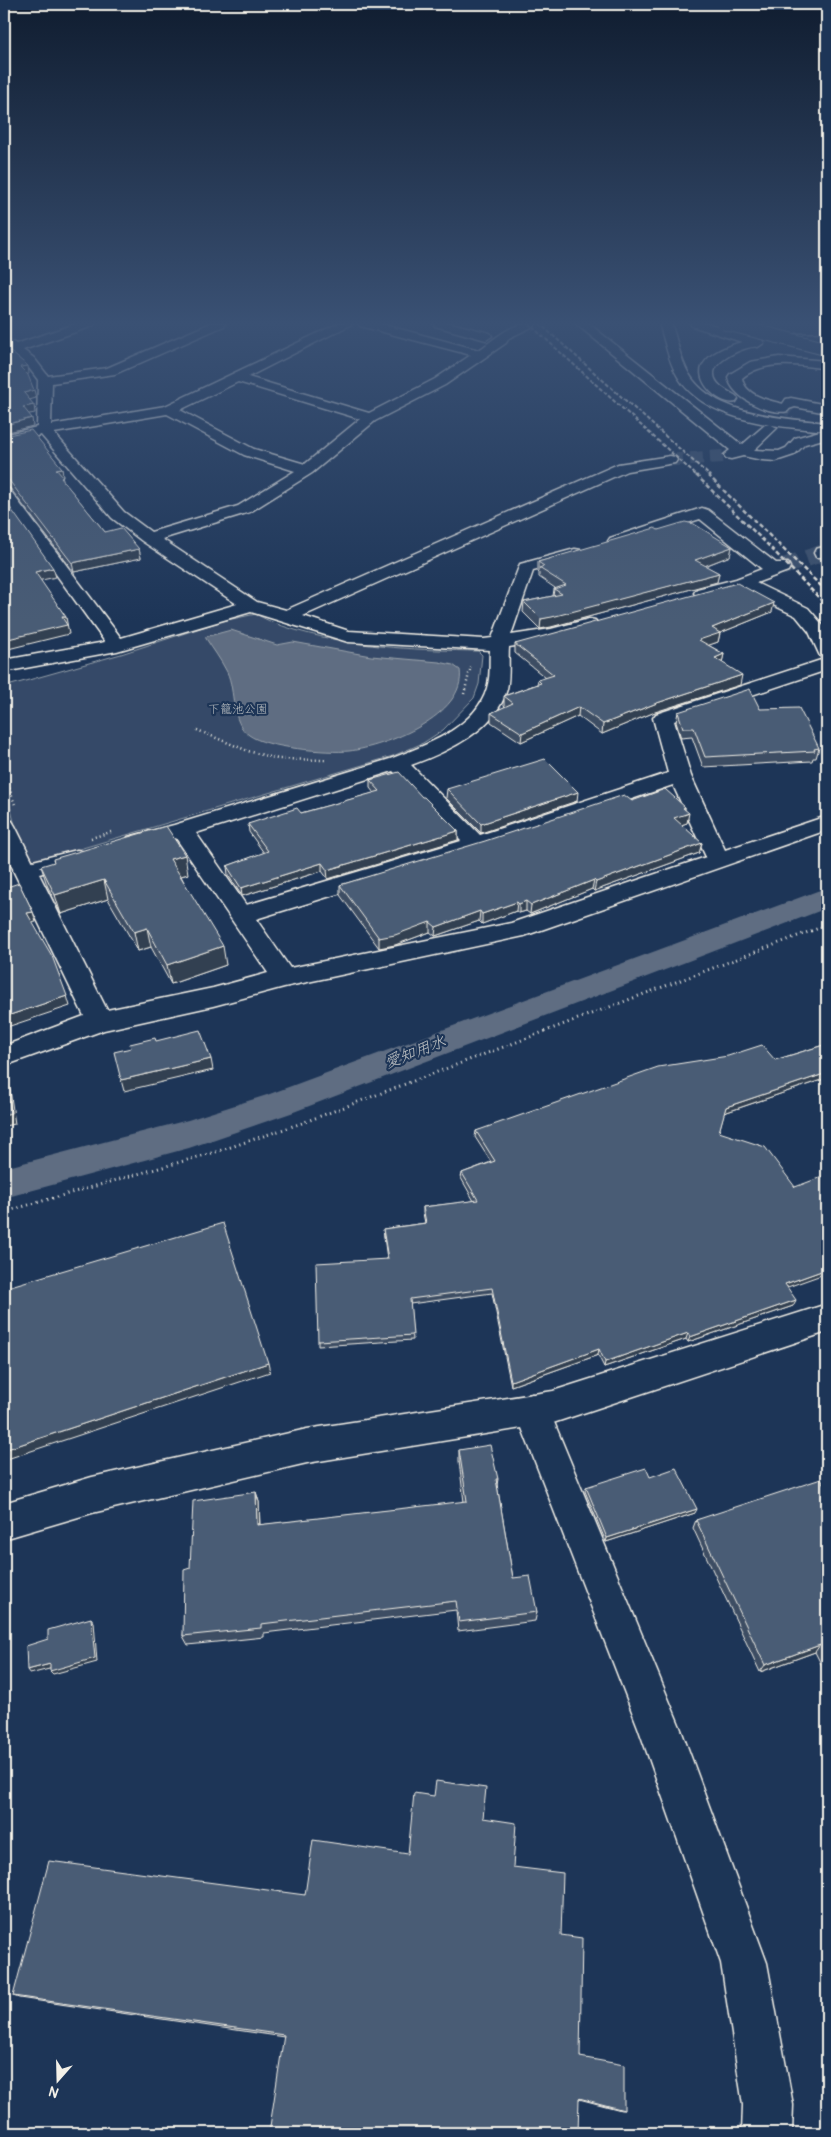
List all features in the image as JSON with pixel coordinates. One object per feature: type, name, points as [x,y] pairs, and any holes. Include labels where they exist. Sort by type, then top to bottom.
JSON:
[{"type":"main road","points":[[44,423],[44,430],[118,515],[148,538],[251,606],[348,636],[484,645],[552,634],[606,619]]},
{"type":"main road","points":[[4,439],[89,423]]},
{"type":"main road","points":[[194,423],[250,452],[307,470]]},
{"type":"main road","points":[[148,538],[244,509],[307,470],[364,423]]},
{"type":"main road","points":[[706,423],[736,447],[736,454]]},
{"type":"main road","points":[[799,423],[827,427]]},
{"type":"main road","points":[[736,454],[757,442],[770,428]]},
{"type":"main road","points":[[736,454],[764,456],[785,454],[792,450],[799,441],[827,434]]},
{"type":"main road","points":[[288,616],[623,467],[670,460]]},
{"type":"main road","points":[[4,492],[117,644]]},
{"type":"main road","points":[[25,870],[106,842],[182,830],[397,763],[422,754],[448,741],[465,730],[481,714],[495,693],[499,672],[500,641],[526,568],[702,513],[777,568],[742,583],[688,597]]},
{"type":"main road","points":[[742,583],[802,612],[818,630],[827,652]]},
{"type":"main road","points":[[4,666],[117,644],[251,606]]},
{"type":"main road","points":[[719,861],[680,776],[663,718],[827,664]]},
{"type":"main road","points":[[397,763],[476,844]]},
{"type":"main road","points":[[241,915],[476,844],[680,776]]},
{"type":"main road","points":[[10,818],[25,870],[99,1021]]},
{"type":"main road","points":[[4,1056],[99,1021],[213,997],[284,978],[515,930],[827,823]]},
{"type":"main road","points":[[182,830],[284,978]]},
{"type":"main road","points":[[4,1521],[92,1495],[307,1446],[553,1407],[827,1318]]},
{"type":"main road","points":[[532,1410],[659,1727],[744,1963],[768,2105],[768,2133]]},
{"type":"path","points":[[459,701],[464,694],[471,666]]},
{"type":"path","points":[[197,730],[248,750],[278,759],[325,760]]},
{"type":"path","points":[[4,773],[10,818]]},
{"type":"path","points":[[4,1212],[219,1151],[302,1123],[827,925]]},
{"type":"green space","name":"下籠池公園","points":[[256,614],[296,630],[331,639],[414,649],[478,651],[482,655],[479,684],[474,698],[443,730],[423,743],[393,756],[39,861],[31,862],[23,859],[4,781],[4,687],[121,654],[222,621]]},
{"type":"shaded area","points":[[231,630],[277,645],[293,642],[371,656],[453,665],[460,670],[459,686],[451,701],[421,726],[383,743],[349,751],[339,751],[298,749],[269,743],[257,740],[243,729],[236,714],[232,688],[227,672],[205,637]]},
{"type":"building","points":[[31,430],[62,468],[56,469],[63,477],[61,478],[105,532],[121,528],[139,549],[72,563],[8,479],[4,478],[4,436]]},
{"type":"building","points":[[4,499],[53,568],[35,572],[66,617],[62,617],[67,625],[4,640]]},
{"type":"building","points":[[685,522],[694,524],[732,547],[695,560],[719,573],[541,619],[524,602],[562,594],[554,589],[566,585],[539,568],[544,566],[538,562],[655,528],[658,530]]},
{"type":"building","points":[[737,583],[774,603],[712,628],[720,633],[699,640],[724,654],[715,658],[742,675],[657,703],[603,724],[579,707],[522,733],[491,713],[513,703],[504,696],[541,683],[538,680],[554,675],[515,644]]},
{"type":"building","points":[[750,689],[760,709],[799,708],[819,748],[814,749],[815,751],[705,757],[694,728],[683,728],[678,712]]},
{"type":"building","points":[[545,759],[578,792],[481,824],[447,789]]},
{"type":"building","points":[[399,772],[458,831],[327,870],[322,863],[241,888],[227,866],[268,851],[248,824],[297,808],[301,813],[380,791],[370,780]]},
{"type":"building","points":[[665,789],[689,813],[674,818],[702,843],[596,882],[594,880],[531,905],[526,901],[519,904],[517,902],[482,914],[480,911],[436,927],[430,922],[395,935],[379,938],[340,885],[485,841],[624,795],[632,801]]},
{"type":"building","points":[[166,826],[185,855],[170,859],[223,946],[167,965],[147,928],[134,932],[104,880],[55,895],[41,866],[54,862],[53,859]]},
{"type":"building","points":[[19,883],[33,912],[27,913],[52,956],[67,996],[4,1017],[4,888]]},
{"type":"building","points":[[200,1030],[211,1059],[121,1080],[114,1052],[131,1048],[130,1044],[155,1038],[156,1041]]},
{"type":"building","points":[[827,1044],[827,1073],[726,1107],[719,1132],[765,1147],[795,1187],[827,1175],[827,1269],[785,1284],[796,1300],[690,1337],[688,1333],[605,1362],[599,1349],[511,1381],[492,1288],[410,1299],[413,1335],[318,1341],[316,1263],[388,1259],[383,1229],[426,1223],[423,1207],[478,1200],[462,1173],[495,1161],[476,1131],[658,1067],[728,1056],[762,1045],[775,1060]]},
{"type":"building","points":[[6,1080],[11,1113],[4,1115],[4,1081]]},
{"type":"building","points":[[223,1223],[268,1363],[4,1450],[4,1288]]},
{"type":"building","points":[[490,1445],[498,1479],[496,1479],[513,1578],[530,1576],[537,1612],[459,1622],[456,1601],[261,1624],[261,1628],[183,1636],[184,1570],[190,1568],[193,1501],[256,1492],[257,1525],[467,1501],[459,1450]]},
{"type":"building","points":[[646,1468],[650,1477],[676,1468],[697,1509],[607,1538],[586,1487]]},
{"type":"building","points":[[821,1479],[827,1490],[827,1659],[820,1645],[765,1665],[696,1520]]},
{"type":"building","points":[[91,1618],[95,1658],[50,1671],[50,1664],[27,1670],[26,1646],[48,1639],[48,1630]]},
{"type":"building","points":[[436,1781],[486,1788],[483,1818],[516,1823],[513,1867],[563,1873],[561,1935],[582,1938],[580,2057],[624,2065],[624,2110],[579,2098],[578,2133],[269,2133],[284,2035],[13,1996],[49,1861],[305,1895],[313,1840],[408,1854],[414,1793],[434,1796]]},
{"type":"waterway","name":"愛知用水","points":[[4,1183],[189,1134],[279,1104],[820,900]]},
{"type":"tunnel","points":[[770,428],[774,423]]},
{"type":"tunnel","points":[[670,460],[729,456]]},
{"type":"tunnel","points":[[782,567],[822,553]]},
{"type":"railway","points":[[638,423],[697,476]]},
{"type":"railway","points":[[650,423],[710,476]]},
{"type":"railway","points":[[696,475],[827,606]]},
{"type":"railway","points":[[708,475],[827,592]]}]
